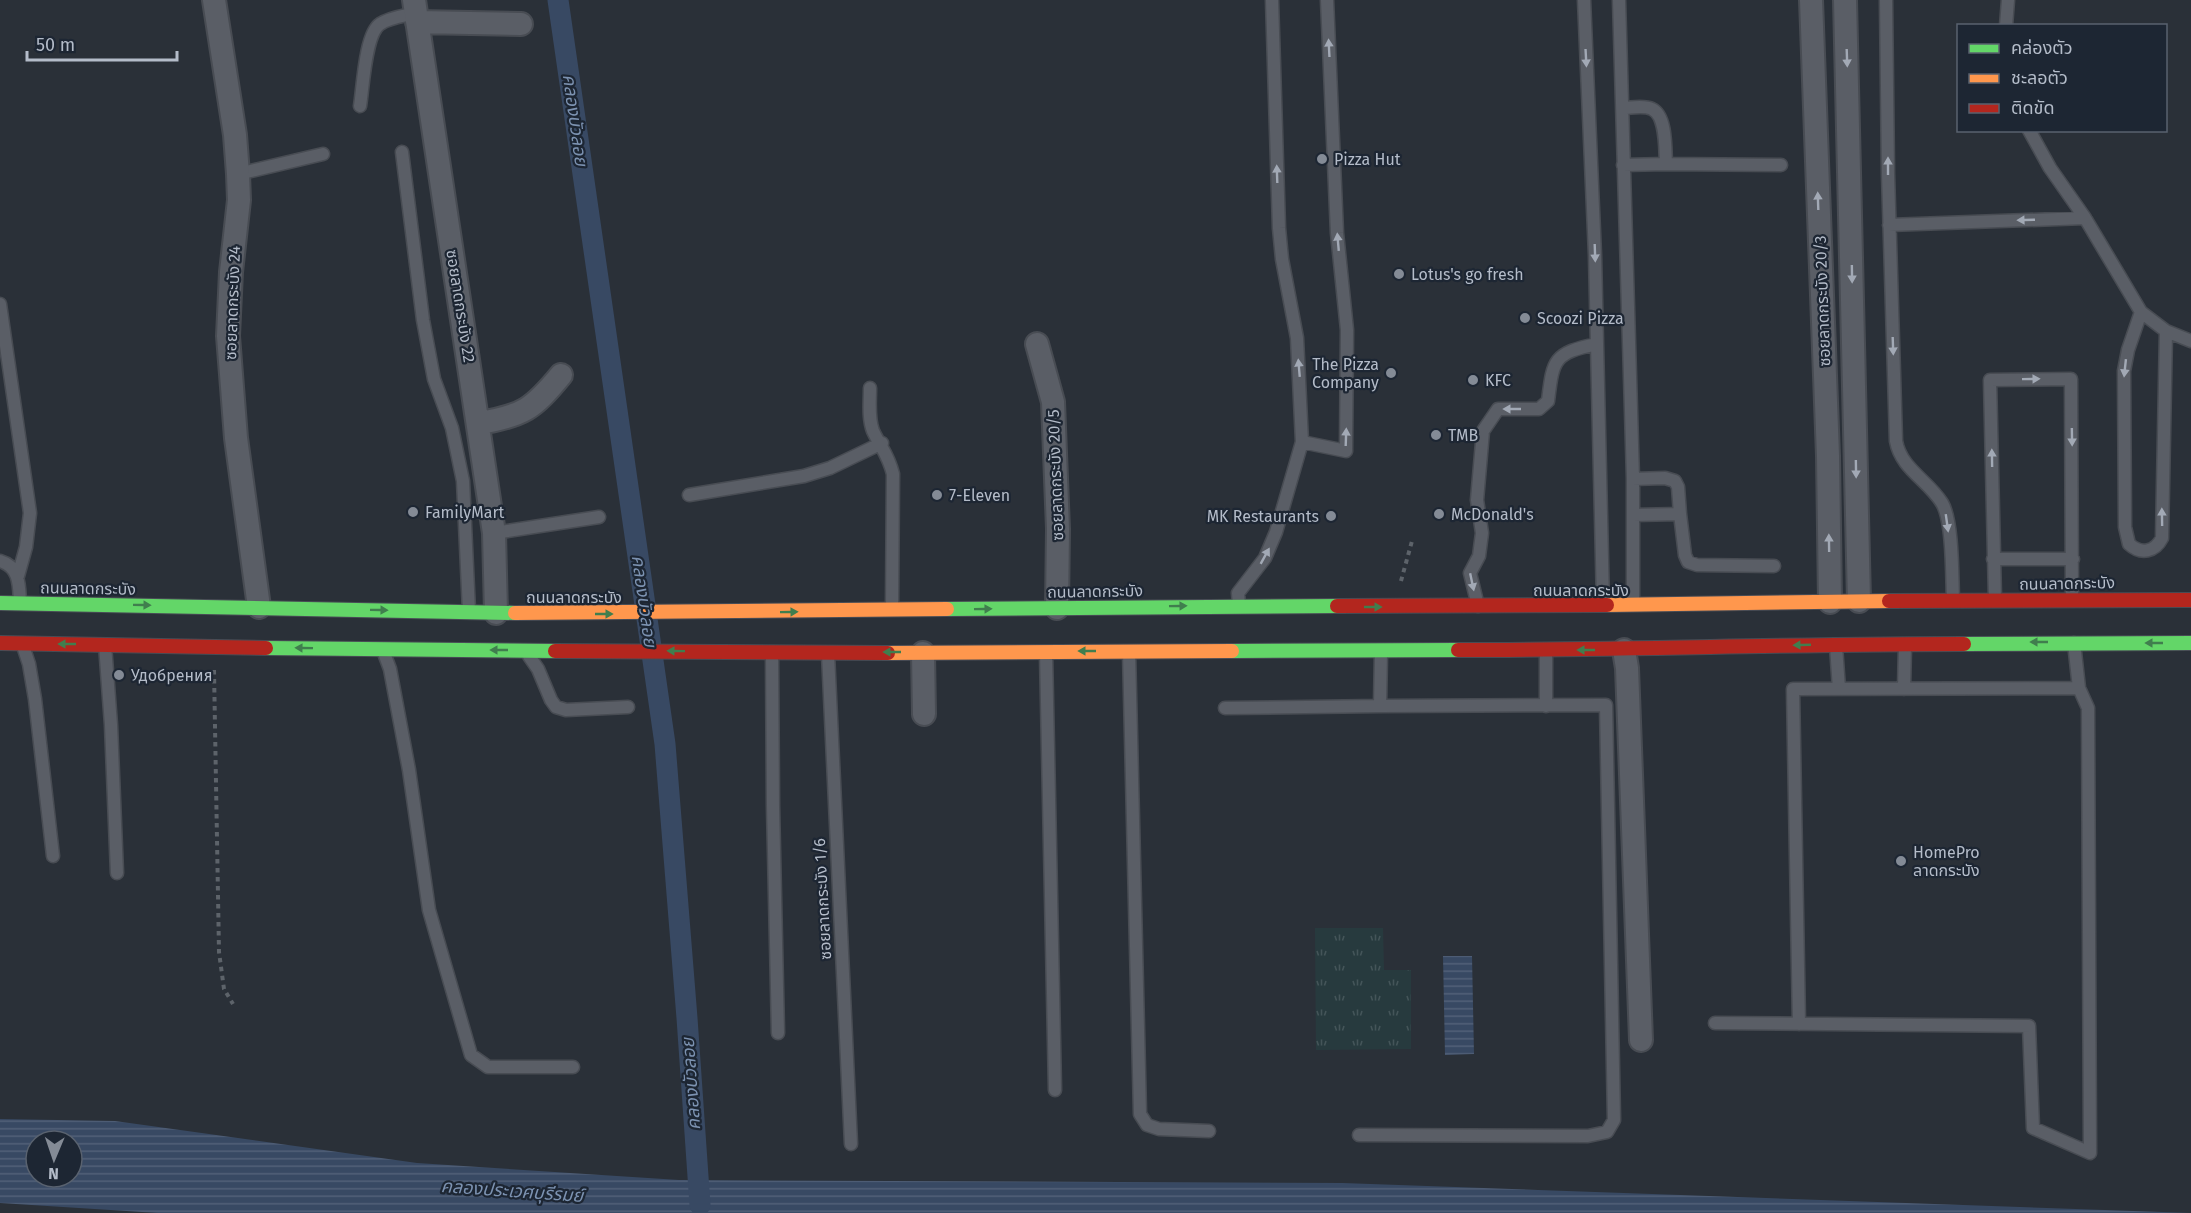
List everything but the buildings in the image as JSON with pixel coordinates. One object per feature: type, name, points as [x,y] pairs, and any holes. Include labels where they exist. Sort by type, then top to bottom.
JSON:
[{"type":"main road","name":"ถนนลาดกระบัง","points":[[0,603],[469,613],[730,614],[892,609],[1057,608],[1239,611],[1603,607],[1859,601],[2191,600]]},
{"type":"main road","points":[[0,643],[383,650],[923,653],[1129,651],[1242,645],[1381,651],[1624,650],[1836,644],[2191,643]]},
{"type":"street","name":"ซอยลาดกระบัง 24","points":[[214,0],[235,135],[238,174],[239,200],[231,272],[228,336],[236,438],[259,607]]},
{"type":"street","name":"ซอยลาดกระบัง 20/3","points":[[1811,0],[1825,371],[1830,602]]},
{"type":"street","name":"ซอยลาดกระบัง 20/3","points":[[1845,0],[1859,601]]},
{"type":"street","points":[[416,12],[521,24]]},
{"type":"street","name":"ซอยลาดกระบัง 22","points":[[416,12],[494,533],[496,613]]},
{"type":"street","points":[[1817,169],[1850,167]]},
{"type":"street","name":"ซอยลาดกระบัง 20/5","points":[[1037,344],[1053,402],[1058,529],[1057,608]]},
{"type":"street","points":[[1825,371],[1853,371]]},
{"type":"street","points":[[479,423],[502,420],[523,413],[540,400],[561,375]]},
{"type":"street","points":[[1624,650],[1627,668],[1641,1040]]},
{"type":"street","points":[[923,653],[924,714]]},
{"type":"lane","points":[[1239,611],[1238,593],[1265,558],[1276,532],[1302,442],[1297,338],[1282,260],[1279,228],[1272,0]]},
{"type":"lane","points":[[1302,442],[1346,451],[1347,330],[1337,233],[1327,0]]},
{"type":"lane","points":[[1584,0],[1595,255],[1603,607]]},
{"type":"lane","points":[[1619,0],[1633,479],[1633,606]]},
{"type":"lane","points":[[1886,0],[1889,225],[1896,441],[1898,453],[1903,462],[1943,505],[1949,529],[1953,601]]},
{"type":"lane","points":[[2006,24],[2008,0]]},
{"type":"lane","points":[[360,106],[370,37],[377,26],[389,19],[416,12]]},
{"type":"lane","points":[[1623,108],[1652,108],[1658,113],[1662,123],[1666,164]]},
{"type":"lane","points":[[2031,132],[2050,168],[2085,218],[2141,312],[2166,331],[2191,341]]},
{"type":"lane","points":[[402,152],[423,320],[434,379],[452,428],[463,481],[469,613]]},
{"type":"lane","points":[[238,174],[322,154]]},
{"type":"lane","points":[[1623,165],[1781,165]]},
{"type":"lane","points":[[1889,225],[2085,218]]},
{"type":"lane","points":[[0,311],[30,513],[26,547],[18,576],[20,604]]},
{"type":"lane","points":[[2141,312],[2128,350],[2124,382],[2125,527],[2129,544],[2139,550],[2152,550],[2158,546],[2162,538],[2166,331]]},
{"type":"lane","points":[[1478,608],[1470,573],[1479,556],[1482,534],[1477,500],[1483,431],[1498,409],[1539,409],[1548,401],[1552,368],[1560,357],[1582,347],[1597,344]]},
{"type":"lane","points":[[1995,600],[1990,380],[2071,379],[2072,600]]},
{"type":"lane","points":[[870,388],[870,418],[873,430],[889,457],[892,474],[892,609]]},
{"type":"lane","points":[[688,495],[804,476],[830,468],[882,443]]},
{"type":"lane","points":[[1633,479],[1665,478],[1675,481],[1678,487],[1685,555],[1688,562],[1697,565],[1774,566]]},
{"type":"lane","points":[[1633,515],[1680,514]]},
{"type":"lane","points":[[494,533],[599,517]]},
{"type":"lane","points":[[1994,559],[2073,559]]},
{"type":"lane","points":[[0,561],[13,569],[18,576]]},
{"type":"lane","points":[[1715,1023],[2029,1026],[2033,1128],[2090,1153],[2088,708],[2079,688],[2073,642]]},
{"type":"lane","points":[[22,644],[29,664],[35,699],[53,856]]},
{"type":"lane","points":[[105,644],[117,873]]},
{"type":"lane","points":[[1836,644],[1839,689]]},
{"type":"lane","points":[[1904,689],[1905,644]]},
{"type":"lane","points":[[383,650],[390,669],[410,770],[429,910],[471,1055],[488,1067],[573,1067]]},
{"type":"lane","points":[[524,650],[538,669],[556,707],[566,710],[628,707]]},
{"type":"lane","points":[[1546,650],[1546,705]]},
{"type":"lane","points":[[772,651],[772,806],[778,1033]]},
{"type":"lane","points":[[1046,651],[1055,1090]]},
{"type":"lane","points":[[1129,651],[1140,1114],[1147,1125],[1159,1129],[1209,1131]]},
{"type":"lane","points":[[1380,706],[1381,651]]},
{"type":"lane","name":"ซอยลาดกระบัง 1/6","points":[[828,652],[851,1144]]},
{"type":"lane","points":[[1799,1024],[1793,689],[2079,688]]},
{"type":"lane","points":[[1225,708],[1606,705],[1614,1120],[1607,1132],[1588,1136],[1359,1134]]},
{"type":"path","points":[[1399,589],[1412,541]]},
{"type":"path","points":[[213,646],[219,952],[225,989],[233,1004]]},
{"type":"green space","points":[[1315,928],[1383,928],[1384,970],[1411,970],[1411,1049],[1316,1050]]},
{"type":"water","points":[[1443,956],[1472,956],[1474,1054],[1445,1055]]},
{"type":"water","name":"คลองประเวศบุรีรมย์","points":[[0,1119],[115,1121],[417,1163],[679,1180],[1342,1183],[2191,1213],[158,1213],[0,1203]]},
{"type":"waterway","name":"คลองบัวลอย","points":[[558,0],[665,744],[700,1205]]},
{"type":"traffic: fast","points":[[0,603],[515,613]]},
{"type":"traffic: fast","points":[[947,609],[1337,606]]},
{"type":"traffic: fast","points":[[1964,644],[2191,643]]},
{"type":"traffic: fast","points":[[266,648],[555,651]]},
{"type":"traffic: fast","points":[[1232,651],[1458,650]]},
{"type":"traffic: slow","points":[[1607,605],[1889,601]]},
{"type":"traffic: slow","points":[[515,613],[947,609]]},
{"type":"traffic: slow","points":[[888,653],[1232,651]]},
{"type":"traffic: jam","points":[[1889,601],[2191,600]]},
{"type":"traffic: jam","points":[[1337,606],[1607,605]]},
{"type":"traffic: jam","points":[[0,643],[266,648]]},
{"type":"traffic: jam","points":[[1458,650],[1964,644]]},
{"type":"traffic: jam","points":[[555,651],[888,653]]},
{"type":"place","name":"Pizza Hut","points":[[1322,159]]},
{"type":"place","name":"Lotus's go fresh","points":[[1399,274]]},
{"type":"place","name":"Scoozi Pizza","points":[[1525,318]]},
{"type":"place","name":"The Pizza Company","points":[[1391,373]]},
{"type":"place","name":"KFC","points":[[1473,380]]},
{"type":"place","name":"TMB","points":[[1436,435]]},
{"type":"place","name":"7-Eleven","points":[[937,495]]},
{"type":"place","name":"FamilyMart","points":[[413,512]]},
{"type":"place","name":"McDonald's","points":[[1439,514]]},
{"type":"place","name":"MK Restaurants","points":[[1331,516]]},
{"type":"place","name":"Удобрения","points":[[119,675]]},
{"type":"place","name":"HomePro ลาดกระบัง","points":[[1901,861]]}]
